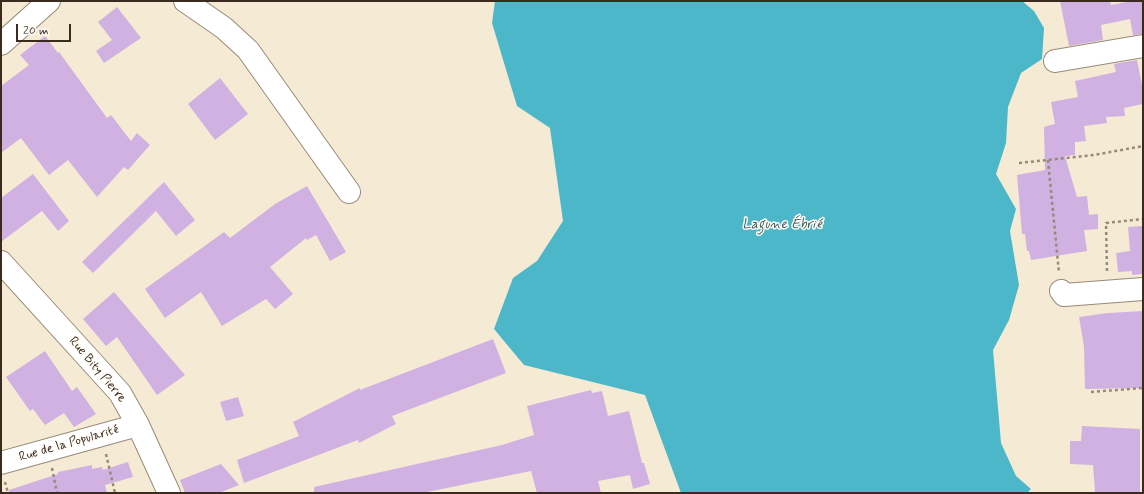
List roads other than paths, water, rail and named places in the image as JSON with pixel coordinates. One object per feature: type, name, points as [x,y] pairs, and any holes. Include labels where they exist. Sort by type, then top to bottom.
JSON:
[{"type":"street","points":[[1,44],[49,1]]},
{"type":"street","points":[[185,1],[224,28],[248,50],[349,192]]},
{"type":"street","points":[[1055,61],[1143,46]]},
{"type":"street","name":"Rue Bity Pierre","points":[[1,262],[120,393],[138,425],[169,493]]},
{"type":"street","points":[[1061,291],[1064,295],[1143,289]]},
{"type":"street","name":"Rue de la Popularité","points":[[1,463],[138,425]]},
{"type":"water","name":"Lagune Ébrié","points":[[495,1],[1022,1],[1034,11],[1044,28],[1042,59],[1021,73],[1008,107],[1006,143],[996,174],[1016,209],[1010,231],[1019,285],[1009,320],[993,350],[1001,443],[1016,476],[1031,489],[1027,493],[681,493],[645,395],[524,365],[494,329],[513,278],[537,261],[563,221],[550,128],[517,106],[492,23]]}]
